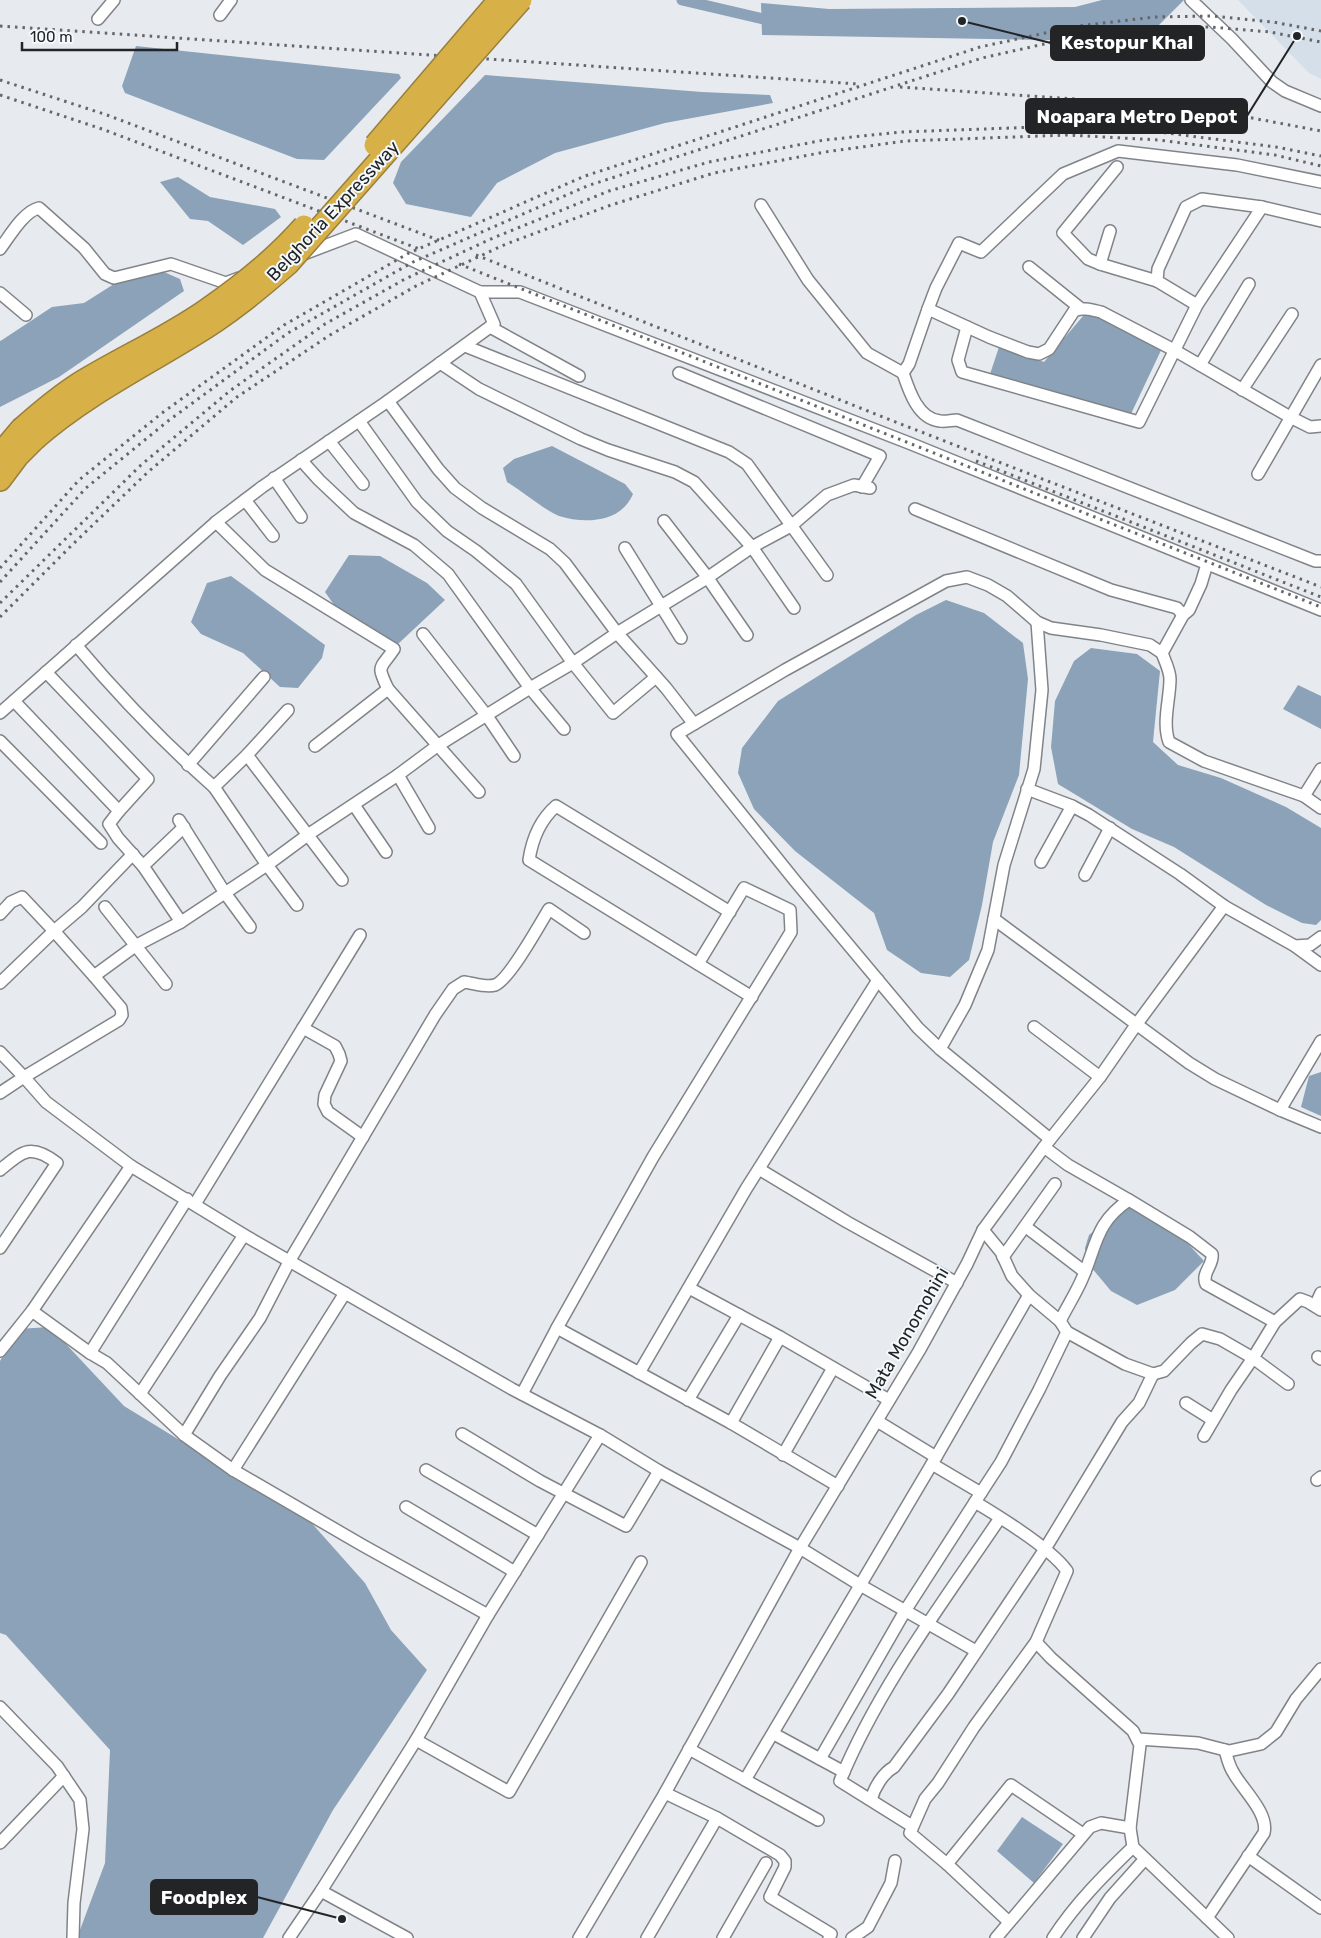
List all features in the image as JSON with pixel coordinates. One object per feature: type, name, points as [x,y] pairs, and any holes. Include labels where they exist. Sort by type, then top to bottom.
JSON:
[{"type":"highway","name":"Belghoria Expressway","points":[[0,480],[18,456],[28,434],[45,408],[77,385],[206,310],[252,276],[290,241],[499,0]]},
{"type":"highway","name":"Belghoria Expressway","points":[[0,454],[28,434],[58,419],[84,400],[196,334],[259,290],[288,264],[521,0]]},
{"type":"street","points":[[98,19],[114,0]]},
{"type":"street","points":[[220,15],[231,0]]},
{"type":"street","points":[[1191,0],[1232,39],[1272,82],[1293,95],[1321,106]]},
{"type":"street","points":[[903,373],[909,364],[936,288],[959,243],[981,252],[1063,174],[1118,151],[1237,165],[1321,182]]},
{"type":"street","points":[[1117,167],[1063,233],[1088,259],[1157,281],[1197,305]]},
{"type":"street","points":[[1157,281],[1158,268],[1186,207],[1202,199],[1262,207],[1321,221]]},
{"type":"street","points":[[761,205],[808,280],[867,353],[903,373],[909,393],[923,413],[939,422],[956,420],[1315,561],[1321,561]]},
{"type":"street","points":[[966,327],[958,360],[962,372],[1139,422],[1197,305],[1262,207]]},
{"type":"street","points":[[0,250],[27,214],[33,209],[40,208],[84,248],[105,274],[114,278],[171,264],[226,283],[356,234],[480,292],[520,292],[883,433],[1321,610]]},
{"type":"street","points":[[1100,264],[1110,231]]},
{"type":"street","points":[[1029,267],[1080,308],[1101,312],[1174,350],[1290,418],[1310,427],[1321,426]]},
{"type":"street","points":[[1200,366],[1250,284]]},
{"type":"street","points":[[0,713],[216,522],[274,478],[388,401],[494,324],[480,292]]},
{"type":"street","points":[[0,293],[26,315]]},
{"type":"street","points":[[928,309],[966,327],[1028,352],[1039,354],[1049,349],[1068,318],[1074,311],[1080,308]]},
{"type":"street","points":[[1242,390],[1292,314]]},
{"type":"street","points":[[490,327],[579,376]]},
{"type":"street","points":[[465,346],[729,452],[753,470],[827,575]]},
{"type":"street","points":[[440,363],[479,389],[582,439],[608,450],[675,472],[694,482],[752,547],[794,608]]},
{"type":"street","points":[[1258,474],[1321,365]]},
{"type":"street","points":[[94,976],[135,946],[180,922],[267,865],[437,746],[573,663],[616,633],[707,578],[752,547],[791,526],[827,495],[854,485],[866,487],[880,456],[678,373]]},
{"type":"street","points":[[388,401],[438,469],[455,488],[482,508],[550,549],[565,563],[616,633],[692,720]]},
{"type":"street","points":[[359,421],[417,502],[447,531],[476,551],[516,584],[573,663],[613,712],[656,677]]},
{"type":"street","points":[[872,453],[883,433]]},
{"type":"street","points":[[330,440],[363,484]]},
{"type":"street","points":[[301,460],[319,480],[354,512],[414,546],[448,574],[530,688],[564,729]]},
{"type":"street","points":[[274,478],[301,517]]},
{"type":"street","points":[[245,500],[273,536]]},
{"type":"street","points":[[915,509],[1112,590],[1177,608],[1183,615]]},
{"type":"street","points":[[664,521],[747,635]]},
{"type":"street","points":[[216,522],[265,570],[394,649],[380,668],[380,673],[388,690],[480,792]]},
{"type":"street","points":[[625,548],[681,638]]},
{"type":"street","points":[[1162,653],[1183,615],[1188,611],[1201,584],[1207,564]]},
{"type":"street","points":[[1275,1322],[1206,1284],[1204,1277],[1213,1259],[1212,1254],[1190,1237],[1068,1165],[1047,1143],[918,1028],[796,882],[677,734],[692,720],[946,581],[967,577],[988,585],[1007,596],[1038,622],[1051,628],[1101,635],[1150,645],[1162,653],[1170,677],[1167,721],[1169,742],[1204,760],[1304,796],[1321,808]]},
{"type":"street","points":[[940,1049],[965,1004],[988,950],[1004,865],[1034,769],[1042,690],[1038,622]]},
{"type":"street","points":[[423,634],[487,716],[514,756]]},
{"type":"street","points":[[76,645],[108,683],[188,765],[214,787],[267,865],[297,905]]},
{"type":"street","points":[[46,672],[148,779],[109,824],[143,866],[180,922]]},
{"type":"street","points":[[188,765],[264,677]]},
{"type":"street","points":[[315,746],[388,690]]},
{"type":"street","points":[[14,701],[119,811]]},
{"type":"street","points":[[214,787],[247,755],[288,710]]},
{"type":"street","points":[[0,741],[101,843]]},
{"type":"street","points":[[247,755],[309,834],[342,880]]},
{"type":"street","points":[[1304,796],[1321,769]]},
{"type":"street","points":[[398,775],[429,828]]},
{"type":"street","points":[[1028,789],[1072,806],[1110,828],[1180,874],[1224,906],[1294,946],[1321,965]]},
{"type":"street","points":[[354,805],[386,852]]},
{"type":"street","points":[[730,912],[556,806],[549,812],[532,840],[529,860],[752,997]]},
{"type":"street","points":[[1041,862],[1072,806]]},
{"type":"street","points":[[143,866],[182,823],[225,893],[250,927]]},
{"type":"street","points":[[1085,875],[1110,828]]},
{"type":"street","points":[[0,983],[54,930],[82,907],[133,854]]},
{"type":"street","points":[[522,1394],[653,1158],[792,932],[790,910],[744,888],[698,964]]},
{"type":"street","points":[[0,914],[11,902],[22,897],[54,930],[122,1008],[120,1020],[27,1081],[0,1093]]},
{"type":"street","name":"Mata Monomohini","points":[[579,1938],[690,1749],[800,1548],[890,1400],[957,1282],[983,1230],[1047,1143],[1100,1077],[1224,906]]},
{"type":"street","points":[[105,907],[166,984]]},
{"type":"street","points":[[184,1435],[220,1376],[260,1318],[290,1260],[453,989],[464,982],[495,985],[507,975],[549,909],[584,933]]},
{"type":"street","points":[[994,919],[1136,1025],[1215,1079],[1321,1127]]},
{"type":"street","points":[[90,1353],[304,1028],[360,935]]},
{"type":"street","points":[[1294,946],[1310,945],[1321,937]]},
{"type":"street","points":[[639,1373],[759,1169],[878,980]]},
{"type":"street","points":[[1034,1027],[1100,1077]]},
{"type":"street","points":[[304,1028],[335,1046],[341,1061],[325,1095],[324,1104],[328,1112],[363,1137]]},
{"type":"street","points":[[1280,1110],[1321,1041]]},
{"type":"street","points":[[0,1052],[46,1102],[132,1166],[244,1235],[522,1394],[600,1435],[800,1548],[860,1585],[976,1651]]},
{"type":"street","points":[[0,1170],[18,1155],[32,1150],[41,1152],[57,1163],[0,1248]]},
{"type":"street","points":[[0,1351],[32,1311],[132,1166]]},
{"type":"street","points":[[759,1169],[848,1222],[957,1282]]},
{"type":"street","points":[[1003,1257],[1055,1184]]},
{"type":"street","points":[[1060,1321],[1085,1272],[1095,1241],[1104,1223],[1117,1208],[1128,1200]]},
{"type":"street","points":[[1026,1226],[1085,1272]]},
{"type":"street","points":[[983,1230],[1003,1257],[1012,1276],[1029,1295],[1060,1321],[1067,1332],[1125,1364],[1153,1374],[1164,1371],[1202,1334],[1220,1339],[1253,1358],[1288,1384]]},
{"type":"street","points":[[140,1394],[244,1235]]},
{"type":"street","points":[[689,1288],[890,1400]]},
{"type":"street","points":[[233,1470],[345,1293]]},
{"type":"street","points":[[1204,1436],[1230,1390],[1253,1358],[1275,1322],[1300,1299],[1318,1308],[1321,1293]]},
{"type":"street","points":[[745,1780],[774,1734],[934,1461],[1029,1295]]},
{"type":"street","points":[[32,1311],[107,1363],[184,1435],[233,1470],[362,1546],[488,1615]]},
{"type":"street","points":[[688,1400],[739,1315]]},
{"type":"street","points":[[557,1328],[731,1423],[782,1455],[838,1486]]},
{"type":"street","points":[[820,1759],[905,1611],[1005,1454],[1067,1332]]},
{"type":"street","points":[[731,1423],[780,1337]]},
{"type":"street","points":[[782,1455],[833,1368]]},
{"type":"street","points":[[871,1800],[883,1777],[888,1770],[894,1767],[948,1694],[1045,1549],[1122,1422],[1142,1396],[1153,1374]]},
{"type":"street","points":[[1186,1403],[1213,1420]]},
{"type":"street","points":[[877,1421],[934,1461],[978,1497],[1000,1518],[1062,1563],[1067,1571],[1036,1642],[974,1727],[938,1783],[925,1799],[910,1833],[947,1864],[1009,1922]]},
{"type":"street","points":[[462,1434],[564,1494],[626,1526],[659,1470]]},
{"type":"street","points":[[289,1938],[322,1891],[416,1740],[488,1615],[600,1435]]},
{"type":"street","points":[[426,1470],[538,1534]]},
{"type":"street","points":[[406,1507],[515,1572]]},
{"type":"street","points":[[912,1826],[840,1781],[873,1713],[928,1624],[1000,1518]]},
{"type":"street","points":[[416,1740],[509,1792],[641,1562]]},
{"type":"street","points":[[1036,1642],[1051,1658],[1133,1731],[1140,1745],[1130,1828],[1133,1847],[1228,1938]]},
{"type":"street","points":[[1138,1739],[1198,1743],[1229,1751],[1261,1744],[1276,1732],[1296,1699],[1321,1669]]},
{"type":"street","points":[[0,1708],[57,1766],[80,1800],[83,1828],[74,1903],[73,1938]]},
{"type":"street","points":[[774,1734],[844,1772]]},
{"type":"street","points":[[690,1749],[818,1820]]},
{"type":"street","points":[[1207,1918],[1264,1833],[1266,1826],[1261,1814],[1232,1771],[1225,1750]]},
{"type":"street","points":[[0,1843],[64,1776]]},
{"type":"street","points":[[947,1864],[1012,1785],[1083,1834]]},
{"type":"street","points":[[664,1793],[717,1818],[780,1856],[785,1861],[785,1867],[770,1897],[831,1934],[829,1938]]},
{"type":"street","points":[[648,1938],[717,1818]]},
{"type":"street","points":[[996,1938],[1090,1827],[1101,1823],[1130,1828]]},
{"type":"street","points":[[1053,1938],[1063,1922],[1095,1885],[1133,1847]]},
{"type":"street","points":[[1248,1856],[1321,1908]]},
{"type":"street","points":[[1084,1938],[1110,1898],[1145,1859]]},
{"type":"street","points":[[852,1938],[868,1926],[891,1884],[895,1861]]},
{"type":"street","points":[[723,1938],[766,1863]]},
{"type":"street","points":[[1095,1885],[1110,1898]]},
{"type":"street","points":[[322,1891],[407,1938]]},
{"type":"shaded area","points":[[1238,0],[1321,0],[1321,79],[1309,73]]},
{"type":"water","points":[[1102,0],[1184,0],[1153,31],[1049,40],[762,35],[761,3],[829,9],[1075,7]]},
{"type":"water","points":[[136,46],[399,74],[401,78],[324,160],[297,159],[125,93],[122,86]]},
{"type":"water","points":[[485,75],[702,92],[770,95],[773,103],[665,123],[555,153],[497,183],[471,217],[406,204],[393,183],[401,162]]},
{"type":"water","points":[[178,177],[210,197],[275,209],[281,217],[243,245],[208,221],[190,219],[160,182]]},
{"type":"water","points":[[157,269],[180,279],[184,291],[59,377],[0,407],[0,341],[52,307],[84,303],[114,284]]},
{"type":"water","points":[[1089,309],[1164,344],[1130,416],[990,374],[1000,344],[1044,362]]},
{"type":"water","points":[[552,446],[625,484],[633,494],[627,504],[620,511],[601,519],[569,519],[547,510],[507,482],[503,468],[514,459]]},
{"type":"water","points":[[349,555],[380,556],[427,583],[445,600],[398,644],[337,609],[325,592]]},
{"type":"water","points":[[231,576],[325,645],[322,658],[298,688],[280,687],[243,653],[201,634],[191,622],[207,583]]},
{"type":"water","points":[[946,600],[984,613],[1023,643],[1028,679],[1019,775],[993,842],[982,905],[969,960],[950,977],[921,973],[887,950],[874,913],[795,851],[754,809],[738,773],[742,748],[778,701],[916,615]]},
{"type":"water","points":[[1091,648],[1137,654],[1160,671],[1153,742],[1178,765],[1221,778],[1286,807],[1321,828],[1321,920],[1316,925],[1302,923],[1266,905],[1174,847],[1132,829],[1058,784],[1051,747],[1055,701],[1074,661]]},
{"type":"water","points":[[1298,685],[1321,696],[1321,729],[1283,709]]},
{"type":"water","points":[[1321,1072],[1321,1116],[1301,1107],[1309,1076]]},
{"type":"water","points":[[1133,1199],[1167,1221],[1204,1261],[1175,1290],[1137,1305],[1111,1291],[1086,1261],[1085,1248],[1089,1235]]},
{"type":"water","points":[[50,1327],[124,1406],[308,1519],[365,1583],[391,1630],[427,1670],[333,1810],[263,1938],[77,1938],[105,1863],[110,1750],[6,1635],[0,1633],[0,1361],[17,1329]]},
{"type":"water","points":[[1022,1817],[1063,1844],[1034,1883],[997,1851]]},
{"type":"waterway","points":[[682,0],[776,22]]},
{"type":"railway","points":[[0,568],[79,480],[162,413],[284,325],[409,253],[585,176],[980,47],[1078,26],[1155,17],[1212,16],[1273,22],[1321,31]]},
{"type":"railway","points":[[0,26],[858,84]]},
{"type":"railway","points":[[0,582],[86,488],[168,421],[288,333],[413,262],[587,186],[982,58],[1084,35],[1148,28],[1210,27],[1270,32],[1321,42]]},
{"type":"railway","points":[[0,80],[107,115],[441,241]]},
{"type":"railway","points":[[900,87],[1132,103],[1236,115],[1321,131]]},
{"type":"railway","points":[[0,95],[102,129],[422,250]]},
{"type":"railway","points":[[0,603],[141,465],[231,390],[325,324],[405,279],[493,238],[609,191],[709,162],[824,140],[901,132],[1066,126],[1159,132],[1276,147],[1321,156]]},
{"type":"railway","points":[[0,617],[148,472],[237,397],[330,335],[416,286],[506,244],[611,205],[714,173],[825,152],[905,141],[1068,135],[1159,140],[1275,155],[1321,166]]},
{"type":"railway","points":[[476,255],[893,421],[1321,587]]},
{"type":"railway","points":[[459,264],[1321,607]]},
{"type":"railway","points":[[976,461],[1321,597]]},
{"type":"place","name":"Kestopur Khal","points":[[962,21]]},
{"type":"place","name":"Noapara Metro Depot","points":[[1297,36]]},
{"type":"place","name":"Foodplex","points":[[342,1919]]}]
